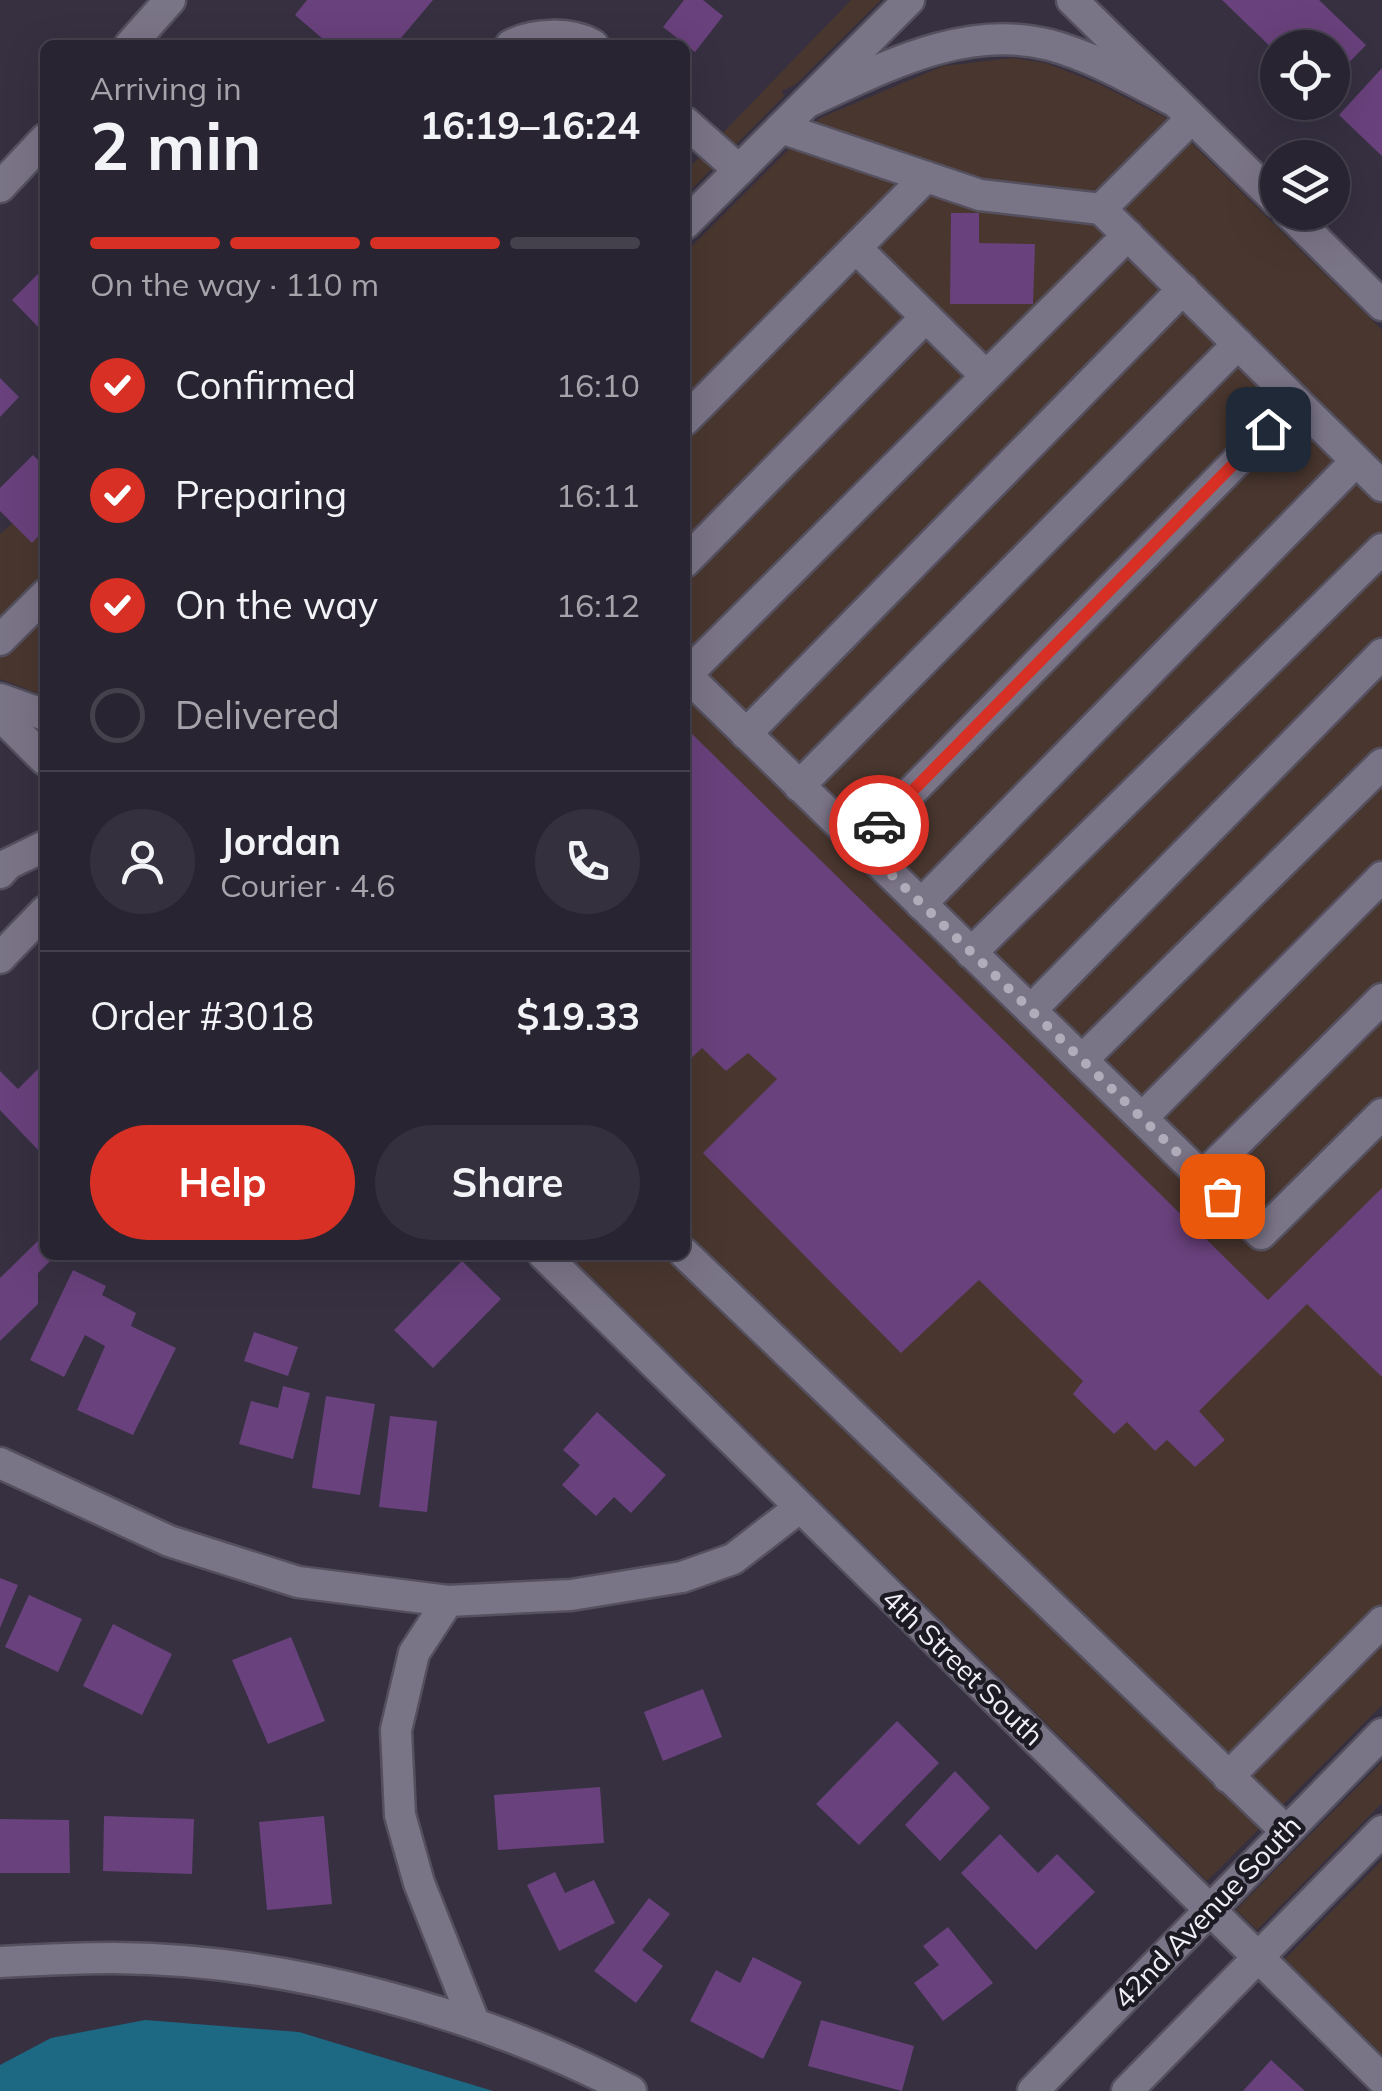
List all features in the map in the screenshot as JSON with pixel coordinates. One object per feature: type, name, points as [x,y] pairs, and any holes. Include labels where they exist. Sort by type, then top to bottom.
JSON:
[{"type":"street","points":[[134,40],[170,0]]},
{"type":"street","points":[[690,219],[909,0]]},
{"type":"street","points":[[1072,0],[1260,184]]},
{"type":"street","points":[[533,40],[551,36],[584,40]]},
{"type":"street","points":[[808,102],[936,48],[1011,40],[1049,45],[1105,66],[1184,110]]},
{"type":"street","points":[[1102,209],[1184,110]]},
{"type":"street","points":[[690,126],[739,170]]},
{"type":"street","points":[[781,128],[980,195],[1102,209],[1382,486]]},
{"type":"street","points":[[0,187],[40,145]]},
{"type":"street","points":[[690,415],[926,177]]},
{"type":"street","points":[[1306,230],[1382,304]]},
{"type":"street","points":[[690,669],[1128,235]]},
{"type":"street","points":[[856,248],[986,376]]},
{"type":"street","points":[[746,734],[1183,289]]},
{"type":"street","points":[[690,557],[926,317]]},
{"type":"street","points":[[799,786],[1238,344]]},
{"type":"street","points":[[860,844],[1296,401]]},
{"type":"street","points":[[922,904],[1356,461]]},
{"type":"street","points":[[971,952],[1382,549]]},
{"type":"street","points":[[0,640],[40,600]]},
{"type":"street","points":[[1030,1010],[1382,654]]},
{"type":"street","points":[[690,679],[1261,1234],[1382,1114]]},
{"type":"street","points":[[0,699],[40,713]]},
{"type":"street","points":[[0,714],[40,755]]},
{"type":"street","points":[[1082,1060],[1382,764]]},
{"type":"street","points":[[0,873],[8,864],[40,848]]},
{"type":"street","points":[[1142,1118],[1382,876]]},
{"type":"street","points":[[0,958],[40,916]]},
{"type":"street","points":[[1202,1177],[1382,999]]},
{"type":"street","points":[[690,1259],[1286,1832]]},
{"type":"street","name":"4th Street South","points":[[549,1260],[1382,2079]]},
{"type":"street","points":[[0,1463],[169,1541],[298,1582],[448,1601],[571,1595],[682,1577],[733,1558],[799,1508]]},
{"type":"street","points":[[448,1601],[414,1653],[396,1730],[400,1815],[432,1920],[474,2022]]},
{"type":"street","points":[[1228,1777],[1382,1622]]},
{"type":"street","name":"42nd Avenue South","points":[[1033,2091],[1382,1734]]},
{"type":"street","points":[[1127,2091],[1258,1957],[1376,1849]]},
{"type":"street","points":[[0,1962],[116,1958],[229,1967],[341,1987],[474,2022],[562,2055],[631,2091]]},
{"type":"shaded area","points":[[851,0],[881,0],[795,85],[782,91],[784,96],[690,191],[690,167]]},
{"type":"shaded area","points":[[1012,58],[1046,63],[1166,118],[1260,210],[1260,230],[1280,230],[1382,330],[1382,1705],[1207,1881],[574,1260],[690,1260],[690,248],[820,118],[943,66]]},
{"type":"shaded area","points":[[40,500],[40,694],[0,679],[0,534]]},
{"type":"shaded area","points":[[1382,1762],[1382,1803],[1257,1930],[1236,1910]]},
{"type":"shaded area","points":[[1382,1860],[1382,2054],[1285,1959]]},
{"type":"water","points":[[145,2020],[299,2032],[493,2091],[0,2091],[0,2065],[51,2038]]},
{"type":"building","points":[[307,0],[433,0],[399,40],[324,40],[295,15]]},
{"type":"building","points":[[684,0],[703,0],[723,16],[695,52],[690,48],[690,40],[680,40],[663,27]]},
{"type":"building","points":[[1222,0],[1319,0],[1366,45],[1350,61],[1350,30],[1260,30],[1260,37]]},
{"type":"building","points":[[1382,68],[1382,156],[1344,120],[1350,120],[1350,103]]},
{"type":"building","points":[[951,213],[979,213],[979,243],[1035,244],[1033,304],[950,304]]},
{"type":"building","points":[[40,272],[40,329],[12,300]]},
{"type":"building","points":[[0,378],[19,397],[0,417]]},
{"type":"building","points":[[33,455],[40,462],[40,534],[32,543],[0,511],[0,488]]},
{"type":"building","points":[[690,732],[1268,1300],[1382,1188],[1382,1377],[1307,1304],[1199,1411],[1225,1440],[1195,1467],[1167,1440],[1155,1451],[1127,1422],[1114,1434],[1073,1394],[1083,1381],[979,1280],[901,1353],[703,1153],[777,1079],[748,1053],[726,1071],[702,1048],[690,1059]]},
{"type":"building","points":[[0,1071],[18,1089],[40,1071],[40,1152],[0,1110]]},
{"type":"building","points":[[40,1239],[40,1260],[51,1260],[38,1273],[38,1304],[0,1341],[0,1278]]},
{"type":"building","points":[[462,1261],[501,1299],[433,1368],[394,1330]]},
{"type":"building","points":[[73,1270],[106,1286],[102,1295],[136,1313],[131,1326],[176,1348],[133,1435],[77,1410],[105,1346],[85,1335],[64,1377],[30,1360]]},
{"type":"building","points":[[254,1332],[298,1347],[288,1376],[244,1361]]},
{"type":"building","points":[[283,1386],[310,1393],[293,1459],[239,1444],[251,1401],[278,1408]]},
{"type":"building","points":[[326,1396],[375,1404],[360,1495],[312,1488]]},
{"type":"building","points":[[597,1412],[666,1475],[631,1513],[614,1497],[596,1516],[562,1485],[580,1465],[563,1450]]},
{"type":"building","points":[[390,1416],[437,1421],[427,1512],[379,1507]]},
{"type":"building","points":[[0,1578],[18,1585],[0,1628]]},
{"type":"building","points":[[29,1595],[82,1619],[58,1672],[5,1647]]},
{"type":"building","points":[[113,1624],[172,1654],[142,1715],[83,1686]]},
{"type":"building","points":[[291,1637],[325,1721],[268,1744],[232,1660]]},
{"type":"building","points":[[703,1689],[722,1737],[663,1761],[644,1712]]},
{"type":"building","points":[[897,1721],[939,1763],[859,1845],[816,1804]]},
{"type":"building","points":[[955,1771],[990,1808],[940,1861],[905,1825]]},
{"type":"building","points":[[600,1787],[604,1843],[498,1850],[494,1795]]},
{"type":"building","points":[[104,1816],[194,1819],[192,1874],[103,1871]]},
{"type":"building","points":[[324,1816],[332,1904],[267,1910],[259,1822]]},
{"type":"building","points":[[0,1819],[69,1820],[70,1873],[0,1873]]},
{"type":"building","points":[[1000,1834],[1038,1873],[1057,1854],[1095,1892],[1036,1950],[961,1873]]},
{"type":"building","points":[[555,1872],[565,1893],[594,1880],[615,1923],[559,1951],[527,1885]]},
{"type":"building","points":[[649,1898],[670,1914],[642,1950],[663,1966],[636,2003],[594,1971]]},
{"type":"building","points":[[948,1927],[993,1983],[943,2021],[914,1983],[939,1965],[923,1946]]},
{"type":"building","points":[[753,1957],[802,1982],[763,2059],[690,2021],[716,1970],[740,1983]]},
{"type":"building","points":[[821,2020],[914,2046],[902,2091],[808,2066]]},
{"type":"building","points":[[1271,2060],[1305,2091],[1243,2091]]},
{"type":"way so far","points":[[879,825],[860,844],[1222,1196]]},
{"type":"route","points":[[879,825],[1268,429]]}]
